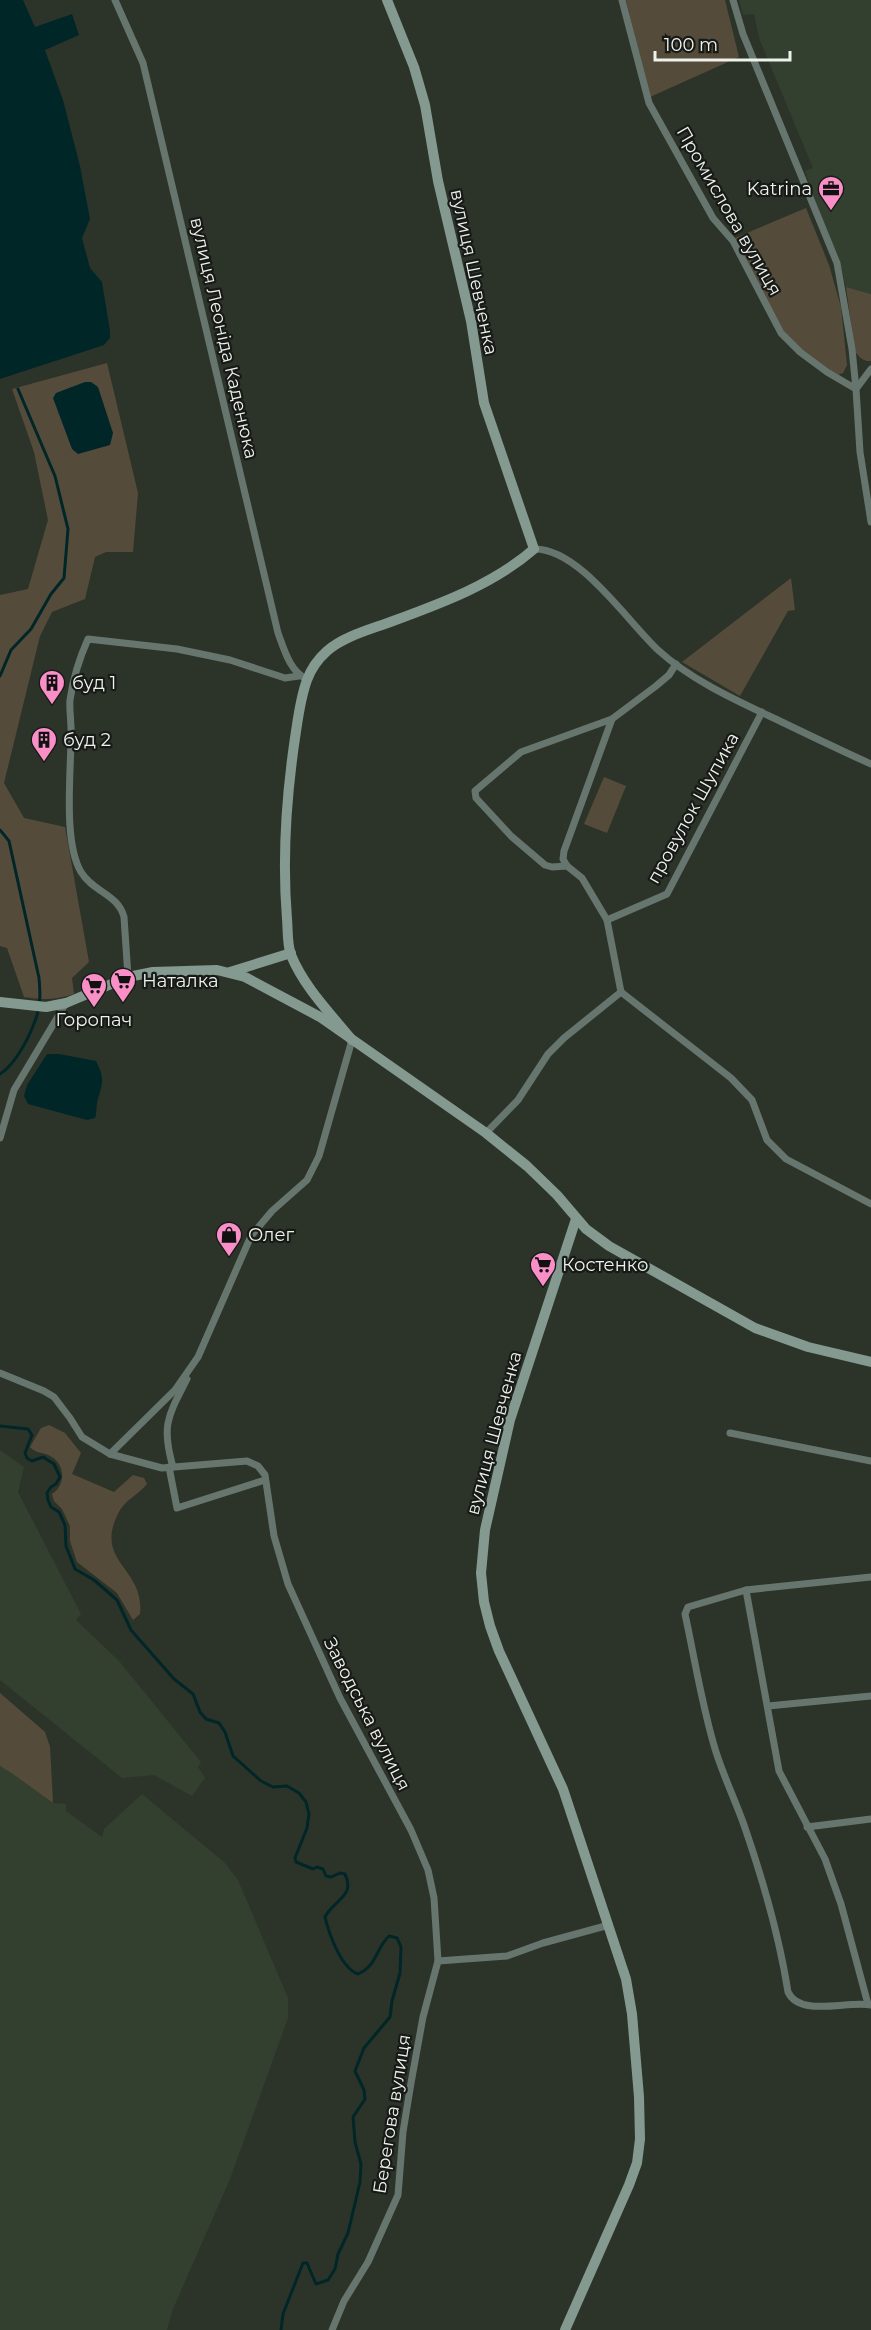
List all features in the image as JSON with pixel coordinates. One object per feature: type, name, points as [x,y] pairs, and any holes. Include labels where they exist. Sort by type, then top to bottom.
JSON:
[{"type":"street","name":"вулиця Леоніда Каденюка","points":[[114,0],[143,63],[278,633],[288,657],[303,678]]},
{"type":"street","name":"вулиця Шевченка","points":[[387,0],[414,67],[425,105],[438,181],[471,321],[484,403],[534,549]]},
{"type":"street","name":"Промислова вулиця","points":[[622,0],[649,103],[713,218],[733,241],[781,333],[800,352],[856,389]]},
{"type":"street","points":[[733,0],[743,34],[837,263],[846,307],[856,389],[860,452],[871,522]]},
{"type":"street","points":[[856,389],[871,369]]},
{"type":"street","points":[[352,1040],[305,981],[291,953],[284,884],[284,837],[303,678],[329,649],[353,636],[433,606],[493,578],[519,563],[534,549],[543,549],[557,553],[571,562],[607,595],[659,650],[676,664],[725,694],[871,764]]},
{"type":"street","points":[[128,977],[122,908],[110,896],[88,881],[82,873],[77,862],[70,828],[72,726],[70,704],[80,658],[88,639],[177,649],[230,660],[285,678],[303,678]]},
{"type":"street","points":[[567,866],[545,865],[511,836],[477,798],[475,791],[521,752],[612,719],[669,675],[676,664]]},
{"type":"street","name":"провулок Шупика","points":[[607,920],[667,894],[762,712]]},
{"type":"street","points":[[612,719],[563,859],[567,866],[582,878],[607,920],[621,992],[731,1078],[752,1100],[767,1140],[780,1154],[871,1203]]},
{"type":"street","points":[[0,1002],[46,1007],[66,1003],[128,977],[179,969],[230,972],[291,953]]},
{"type":"street","points":[[230,972],[283,996],[320,1017],[486,1133],[544,1181],[576,1219],[609,1246],[755,1328],[808,1347],[871,1362]]},
{"type":"street","points":[[486,1133],[518,1100],[548,1054],[564,1038],[621,992]]},
{"type":"street","points":[[0,1138],[14,1090],[66,1003]]},
{"type":"street","points":[[0,1373],[54,1397],[82,1437],[110,1454],[162,1468],[171,1467],[247,1461],[258,1466],[265,1480],[177,1508],[171,1467],[165,1435],[168,1421],[251,1236],[262,1221],[298,1189],[311,1174],[322,1145],[352,1040]]},
{"type":"street","name":"вулиця Шевченка","points":[[566,2330],[637,2163],[640,2139],[639,2097],[632,2014],[626,1979],[563,1789],[490,1626],[484,1602],[482,1573],[485,1530],[510,1420],[576,1219]]},
{"type":"street","points":[[110,1454],[175,1390],[198,1357]]},
{"type":"street","points":[[730,1432],[871,1461]]},
{"type":"street","name":"Заводська вулиця","points":[[265,1480],[274,1536],[288,1584],[340,1698],[411,1830],[428,1870],[434,1898],[438,1961]]},
{"type":"street","points":[[746,1590],[779,1771],[825,1859],[841,1904],[869,2004],[812,2006],[796,2003],[788,1992],[772,1912],[706,1720],[697,1665],[684,1614],[688,1607],[746,1590],[871,1577]]},
{"type":"street","points":[[768,1706],[871,1696]]},
{"type":"street","points":[[807,1827],[871,1819]]},
{"type":"street","points":[[438,1961],[507,1956],[543,1943],[609,1925]]},
{"type":"street","name":"Берегова вулиця","points":[[332,2330],[344,2301],[368,2262],[398,2195],[403,2132],[411,2083],[423,2017],[438,1961]]},
{"type":"shaded area","points":[[626,0],[725,0],[739,57],[650,97]]},
{"type":"shaded area","points":[[739,0],[871,0],[871,294],[846,287],[838,255],[822,223],[805,171],[813,168],[759,38],[754,14],[743,15]]},
{"type":"shaded area","points":[[806,208],[829,265],[841,307],[847,365],[843,373],[838,375],[805,354],[781,328],[735,238]]},
{"type":"shaded area","points":[[846,287],[871,294],[871,361],[864,360],[855,352]]},
{"type":"shaded area","points":[[107,363],[138,493],[133,552],[106,552],[95,557],[85,599],[52,612],[40,636],[4,783],[24,818],[65,827],[89,962],[72,978],[74,994],[55,998],[31,998],[24,997],[7,948],[0,946],[0,595],[28,589],[48,520],[34,452],[12,389]]},
{"type":"shaded area","points":[[791,578],[795,610],[788,611],[740,696],[682,662]]},
{"type":"shaded area","points":[[604,777],[626,786],[607,833],[584,824]]},
{"type":"shaded area","points":[[49,1425],[65,1433],[81,1453],[72,1474],[114,1492],[133,1475],[144,1478],[147,1484],[123,1506],[113,1527],[112,1541],[115,1553],[135,1585],[139,1598],[140,1614],[133,1620],[117,1593],[77,1562],[70,1541],[70,1526],[52,1494],[61,1481],[60,1465],[52,1457],[30,1447],[41,1428]]},
{"type":"shaded area","points":[[0,1450],[24,1467],[18,1492],[81,1614],[76,1620],[119,1661],[201,1762],[198,1767],[205,1778],[192,1796],[154,1775],[122,1778],[0,1680]]},
{"type":"shaded area","points":[[0,1693],[45,1732],[50,1747],[53,1803],[0,1766]]},
{"type":"shaded area","points":[[0,1766],[53,1803],[66,1804],[66,1811],[102,1837],[104,1829],[142,1794],[225,1863],[238,1880],[288,1998],[288,2018],[230,2179],[173,2309],[167,2330],[0,2330]]},
{"type":"water","points":[[0,0],[23,0],[35,27],[72,14],[79,35],[45,50],[63,100],[80,166],[90,219],[82,238],[90,268],[102,282],[110,338],[104,345],[0,379]]},
{"type":"water","points":[[91,382],[98,387],[113,433],[110,445],[78,454],[72,449],[53,398],[56,393]]},
{"type":"water","points":[[47,1054],[96,1061],[102,1082],[95,1118],[87,1120],[28,1104],[24,1096],[27,1085]]},
{"type":"waterway","points":[[0,676],[11,650],[31,629],[51,594],[64,578],[68,529],[55,476],[18,389]]},
{"type":"waterway","points":[[0,830],[9,841],[39,978],[40,996],[37,1015],[27,1039],[18,1056],[0,1074]]},
{"type":"waterway","points":[[0,1426],[28,1429],[32,1435],[25,1453],[27,1458],[32,1461],[43,1457],[54,1464],[60,1477],[47,1493],[48,1500],[51,1507],[59,1512],[65,1525],[66,1546],[75,1569],[94,1580],[117,1600],[131,1630],[174,1679],[193,1694],[200,1712],[206,1719],[219,1723],[225,1732],[233,1756],[261,1781],[273,1787],[287,1786],[299,1793],[306,1802],[309,1814],[307,1828],[295,1858],[296,1862],[313,1869],[317,1867],[323,1869],[326,1876],[345,1874],[348,1882],[346,1893],[325,1917],[333,1941],[346,1965],[358,1974],[364,1970],[373,1961],[389,1936],[397,1938],[401,1947],[400,1973],[390,2017],[364,2048],[355,2071],[364,2090],[365,2099],[353,2117],[355,2142],[361,2164],[360,2182],[348,2233],[338,2254],[335,2269],[328,2280],[316,2284],[307,2263],[303,2263],[283,2314],[281,2330]]},
{"type":"place","name":"Katrina","points":[[831,212]]},
{"type":"place","name":"буд 1","points":[[52,706]]},
{"type":"place","name":"буд 2","points":[[44,763]]},
{"type":"place","name":"Наталка","points":[[123,1004]]},
{"type":"place","name":"Горопач","points":[[94,1009]]},
{"type":"place","name":"Олег","points":[[229,1258]]},
{"type":"place","name":"Костенко","points":[[543,1288]]}]
